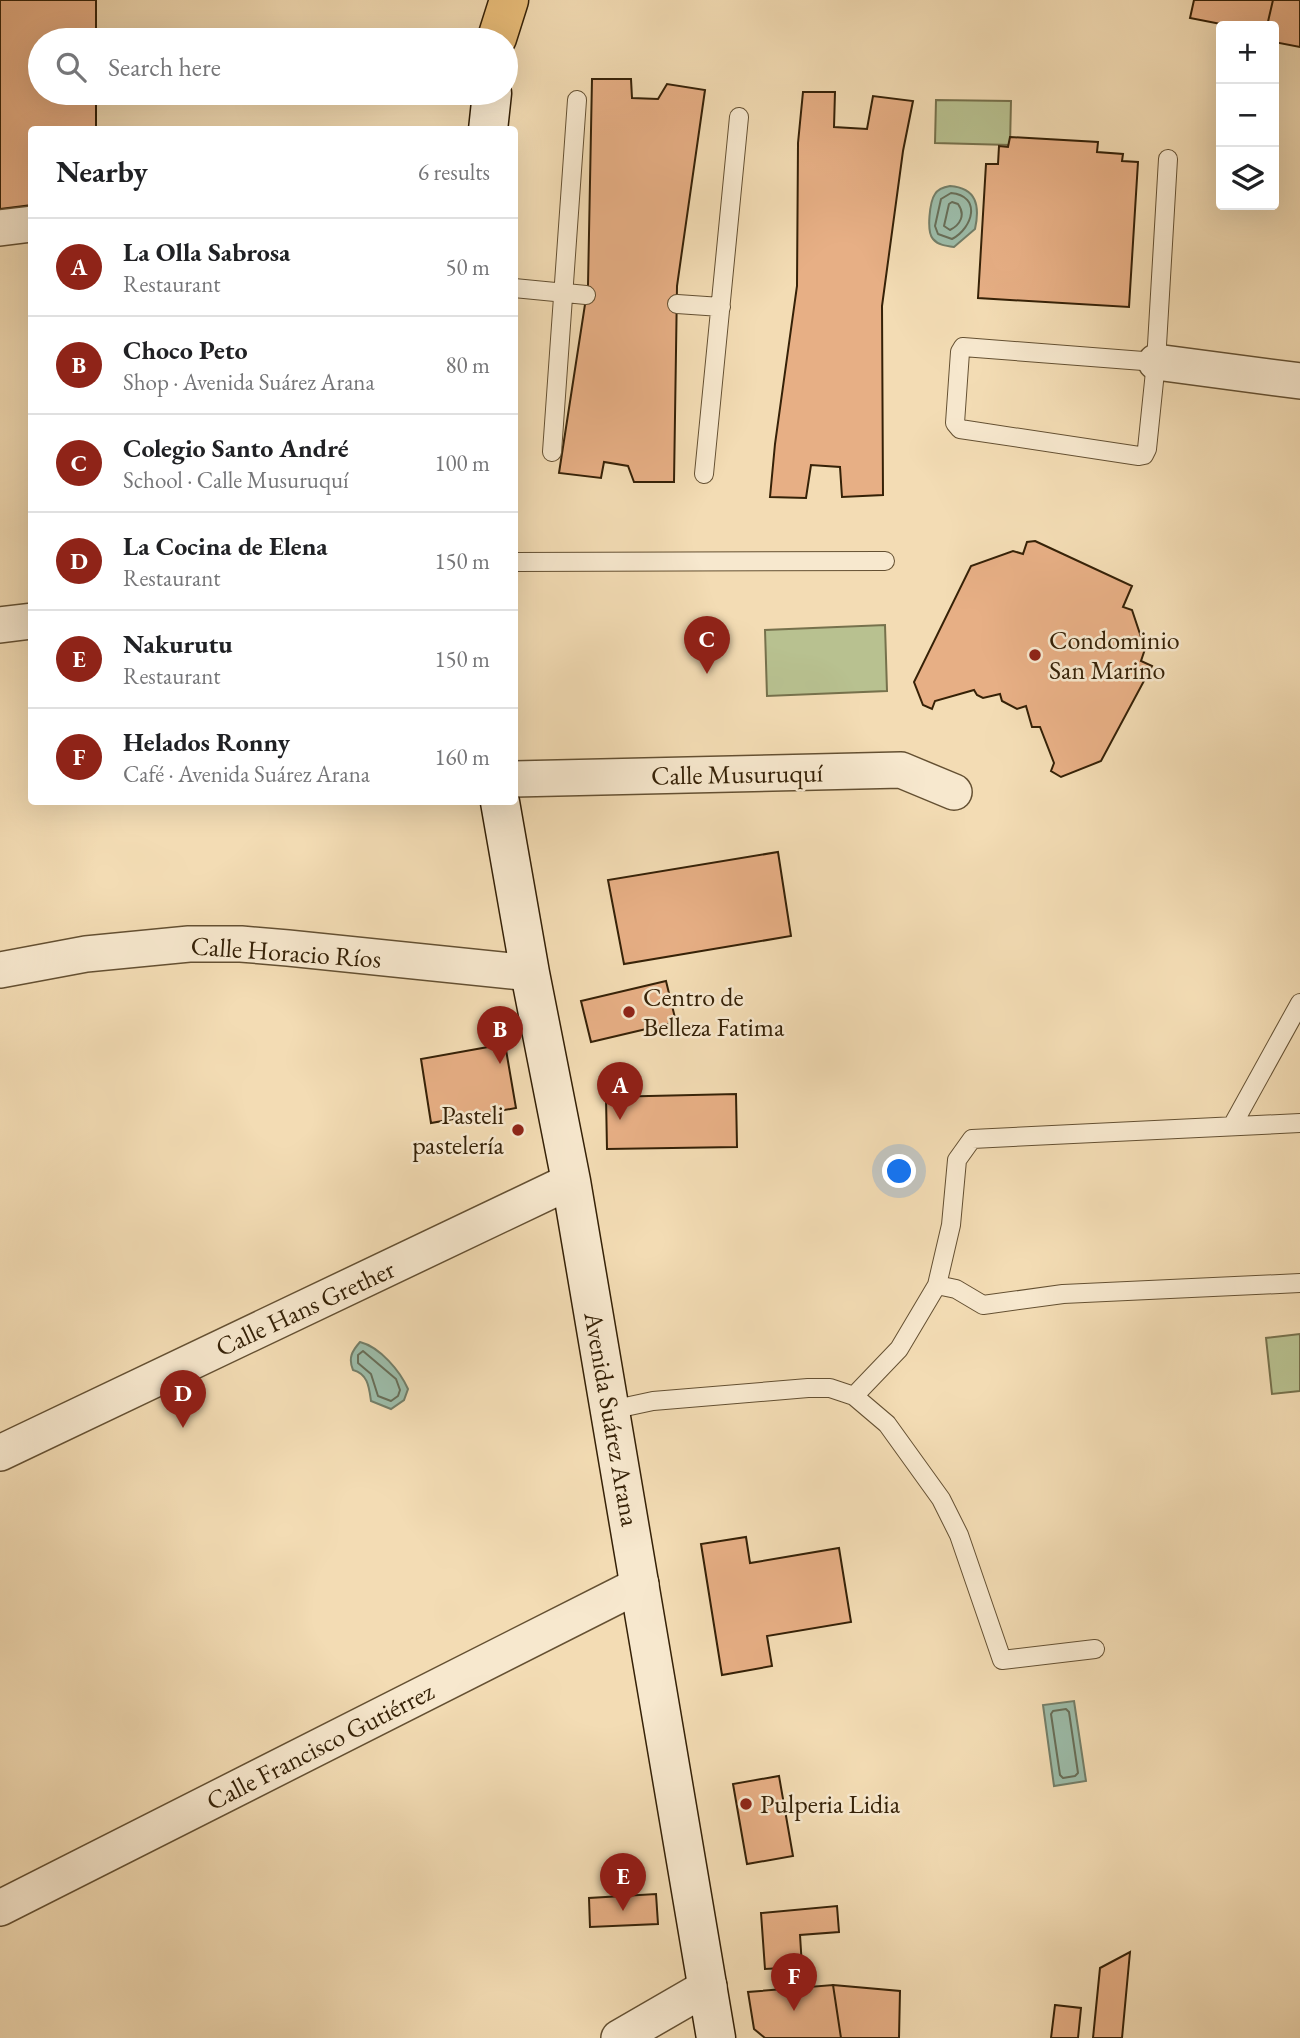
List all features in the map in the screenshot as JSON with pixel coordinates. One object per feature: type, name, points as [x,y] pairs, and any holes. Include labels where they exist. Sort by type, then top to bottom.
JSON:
[{"type":"main road","points":[[492,0],[496,28]]},
{"type":"main road","points":[[500,28],[506,0]]},
{"type":"main road","points":[[488,126],[491,105]]},
{"type":"main road","name":"Avenida Suárez Arana","points":[[501,805],[571,1181],[716,2038]]},
{"type":"street","points":[[0,228],[28,224]]},
{"type":"street","points":[[1156,362],[1300,382]]},
{"type":"street","points":[[0,625],[28,622]]},
{"type":"street","name":"Calle Musuruquí","points":[[518,779],[901,770],[954,792]]},
{"type":"street","name":"Calle Horacio Ríos","points":[[0,970],[86,954],[202,944],[288,948],[530,972]]},
{"type":"street","name":"Calle Hans Grether","points":[[0,1453],[571,1181]]},
{"type":"street","name":"Calle Francisco Gutiérrez","points":[[0,1908],[641,1584]]},
{"type":"street","points":[[618,2038],[709,1986]]},
{"type":"lane","points":[[552,452],[578,100]]},
{"type":"lane","points":[[704,474],[739,117]]},
{"type":"lane","points":[[1156,362],[963,347],[960,352],[957,427],[1144,455],[1147,449],[1156,362],[1168,159]]},
{"type":"lane","points":[[518,288],[586,295]]},
{"type":"lane","points":[[677,304],[721,307]]},
{"type":"lane","points":[[518,562],[885,561]]},
{"type":"lane","points":[[1232,1126],[1300,1003]]},
{"type":"lane","points":[[854,1396],[899,1349],[937,1285],[951,1224],[957,1160],[972,1139],[1300,1123]]},
{"type":"lane","points":[[937,1285],[956,1289],[983,1305],[1063,1294],[1300,1283]]},
{"type":"lane","points":[[611,1410],[653,1401],[808,1388],[830,1388],[854,1396],[887,1424],[941,1499],[960,1535],[1002,1660],[1095,1649]]},
{"type":"shaded area","points":[[936,100],[1011,101],[1010,145],[935,143]]},
{"type":"shaded area","points":[[885,625],[887,691],[767,696],[765,630]]},
{"type":"shaded area","points":[[1300,1334],[1300,1391],[1272,1394],[1266,1338]]},
{"type":"water","points":[[950,186],[959,187],[971,194],[977,213],[975,229],[954,247],[937,243],[930,230],[933,198],[936,192]]},
{"type":"water","points":[[360,1342],[375,1349],[388,1361],[408,1389],[404,1400],[391,1409],[371,1401],[365,1378],[353,1370],[352,1355]]},
{"type":"water","points":[[1074,1701],[1086,1781],[1054,1786],[1043,1705]]},
{"type":"building","points":[[0,0],[96,0],[96,28],[28,28],[28,105],[96,105],[96,126],[28,126],[28,206],[0,209]]},
{"type":"building","points":[[1194,0],[1273,0],[1268,21],[1216,23],[1190,18]]},
{"type":"building","points":[[1273,0],[1300,0],[1300,47],[1279,43],[1279,21],[1268,21]]},
{"type":"building","points":[[592,79],[631,79],[632,98],[658,99],[667,84],[705,90],[677,286],[674,482],[634,482],[628,466],[604,462],[601,478],[559,473],[588,285]]},
{"type":"building","points":[[803,92],[835,92],[834,127],[867,129],[873,96],[913,101],[903,151],[882,306],[883,495],[842,497],[840,467],[811,465],[806,498],[770,497],[797,286],[798,143]]},
{"type":"building","points":[[1010,137],[1098,142],[1097,152],[1123,154],[1122,161],[1138,162],[1129,307],[978,298],[986,164],[998,164],[999,146],[1008,147]]},
{"type":"building","name":"Condominio San Marino","points":[[1035,541],[1132,586],[1123,607],[1132,610],[1145,649],[1141,661],[1152,666],[1101,761],[1061,777],[1051,771],[1054,763],[1040,727],[1032,727],[1026,706],[1017,709],[1002,701],[1000,694],[983,698],[974,690],[935,701],[932,709],[923,705],[914,682],[971,566],[1013,551],[1023,554],[1027,542]]},
{"type":"building","points":[[778,852],[791,936],[624,964],[608,880]]},
{"type":"building","name":"Centro de Belleza Fatima","points":[[666,981],[676,1022],[591,1042],[581,1001]]},
{"type":"building","points":[[505,1044],[516,1108],[431,1123],[421,1059]]},
{"type":"building","points":[[736,1094],[737,1147],[607,1149],[606,1097]]},
{"type":"building","points":[[746,1537],[750,1563],[839,1548],[851,1622],[767,1636],[772,1666],[722,1675],[701,1544]]},
{"type":"building","points":[[779,1776],[793,1856],[747,1864],[733,1784]]},
{"type":"building","points":[[656,1894],[658,1924],[590,1927],[589,1898]]},
{"type":"building","points":[[837,1906],[839,1932],[800,1935],[802,1967],[765,1969],[761,1913]]},
{"type":"building","points":[[1130,1952],[1122,2038],[1093,2038],[1100,1968]]},
{"type":"building","points":[[833,1985],[841,2038],[765,2038],[754,2029],[748,1992]]},
{"type":"building","points":[[833,1985],[900,1991],[899,2038],[841,2038]]},
{"type":"building","points":[[1055,2005],[1081,2008],[1078,2038],[1051,2038]]},
{"type":"place","name":"Condominio San Marino","points":[[1035,655]]},
{"type":"place","name":"Colegio Santo André","points":[[707,674]]},
{"type":"place","name":"Centro de Belleza Fatima","points":[[629,1012]]},
{"type":"place","name":"Choco Peto","points":[[500,1064]]},
{"type":"place","name":"La Olla Sabrosa","points":[[620,1120]]},
{"type":"place","name":"Pasteli pastelería","points":[[518,1130]]},
{"type":"place","name":"La Cocina de Elena","points":[[183,1428]]},
{"type":"place","name":"Pulperia Lidia","points":[[746,1804]]},
{"type":"place","name":"Nakurutu","points":[[623,1911]]},
{"type":"place","name":"Helados Ronny","points":[[794,2011]]}]
